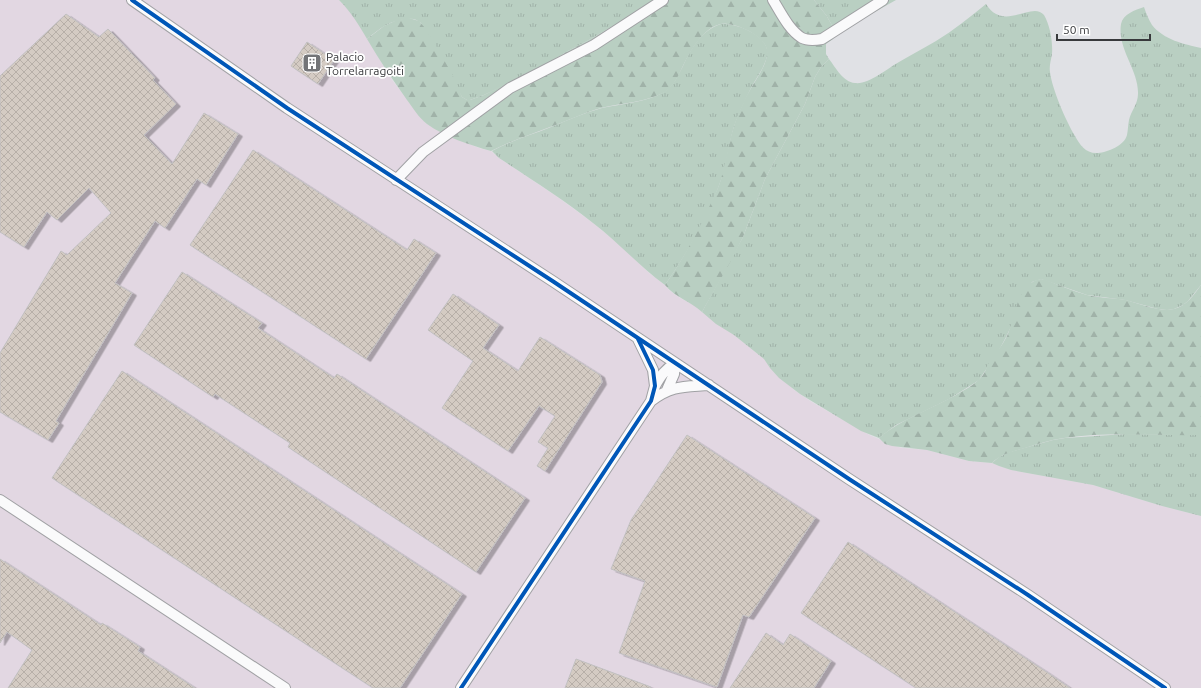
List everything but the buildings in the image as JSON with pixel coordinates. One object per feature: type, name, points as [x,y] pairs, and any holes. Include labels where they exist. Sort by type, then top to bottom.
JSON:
[{"type":"street","points":[[132,0],[287,108],[554,282],[849,479],[1028,595],[1165,688]]},
{"type":"street","points":[[396,180],[423,152],[510,88],[594,45],[663,0]]},
{"type":"street","points":[[773,0],[789,26],[803,39],[822,40],[883,0]]},
{"type":"street","points":[[638,339],[653,370],[655,386]]},
{"type":"street","points":[[651,401],[655,386],[660,376],[675,363]]},
{"type":"street","points":[[667,390],[674,374],[675,363]]},
{"type":"street","points":[[461,688],[651,401],[667,390],[678,387],[708,385]]},
{"type":"street","points":[[0,500],[285,688]]},
{"type":"shaded area","points":[[0,0],[339,0],[355,18],[392,80],[426,123],[449,136],[479,148],[491,151],[499,158],[556,196],[593,223],[622,247],[669,290],[680,298],[694,305],[764,359],[794,390],[810,401],[871,436],[901,448],[927,450],[969,461],[992,463],[1011,470],[1093,485],[1201,516],[1201,688],[0,688]]},
{"type":"green space","points":[[339,0],[663,0],[566,52],[544,66],[484,95],[467,100],[462,97],[421,23],[411,19],[395,21],[381,28],[367,39],[347,9]]},
{"type":"green space","points":[[663,0],[814,0],[826,15],[836,32],[833,39],[826,44],[826,54],[829,59],[821,67],[815,77],[805,104],[765,179],[743,237],[702,312],[665,285],[690,245],[716,193],[737,119],[746,98],[766,61],[767,51],[765,45],[756,35],[734,25],[721,24],[716,26],[706,32],[698,41],[688,56],[673,85],[665,92],[650,98],[594,110],[491,151],[450,137],[424,122],[416,113],[367,39],[384,26],[397,20],[409,18],[419,21],[425,28],[452,74],[462,97],[470,100],[484,95],[544,66],[566,52]]},
{"type":"green space","points":[[814,0],[896,0],[836,32],[826,15]]},
{"type":"green space","points":[[986,4],[993,12],[1001,16],[1017,15],[1032,11],[1039,11],[1044,15],[1048,24],[1051,39],[1052,54],[1050,70],[1056,96],[1071,130],[1079,143],[1090,152],[1094,153],[1111,150],[1123,142],[1127,135],[1129,120],[1138,98],[1135,76],[1122,42],[1121,24],[1127,15],[1144,7],[1152,25],[1162,34],[1175,41],[1201,48],[1201,285],[1183,305],[1167,310],[1125,300],[1087,295],[1041,279],[1032,282],[998,352],[979,380],[949,399],[896,425],[879,438],[861,431],[800,394],[779,378],[764,359],[702,312],[743,237],[765,179],[805,104],[815,77],[821,67],[829,59],[840,74],[851,82],[860,83],[872,79],[943,37]]},
{"type":"green space","points":[[721,24],[741,27],[760,38],[767,49],[766,59],[736,121],[722,177],[711,205],[682,260],[665,285],[582,214],[499,158],[492,151],[513,141],[589,112],[650,98],[664,92],[675,80],[698,40],[708,31]]},
{"type":"green space","points":[[1041,279],[1087,295],[1126,300],[1150,307],[1168,310],[1178,308],[1186,303],[1201,285],[1201,435],[1115,434],[1064,438],[1044,442],[1003,455],[992,463],[969,461],[927,450],[885,444],[879,438],[888,431],[906,420],[956,395],[971,386],[980,378],[1007,336],[1022,294],[1033,282]]},
{"type":"green space","points":[[1126,434],[1201,435],[1201,516],[1093,485],[1011,470],[992,463],[999,457],[1010,452],[1053,440]]},
{"type":"cycle path","points":[[132,0],[287,108],[554,282],[849,479],[1028,595],[1165,688]]},
{"type":"cycle path","points":[[461,688],[651,401],[655,386],[653,370],[638,339]]},
{"type":"place","name":"Palacio Torrelarragoiti","points":[[312,63]]}]
